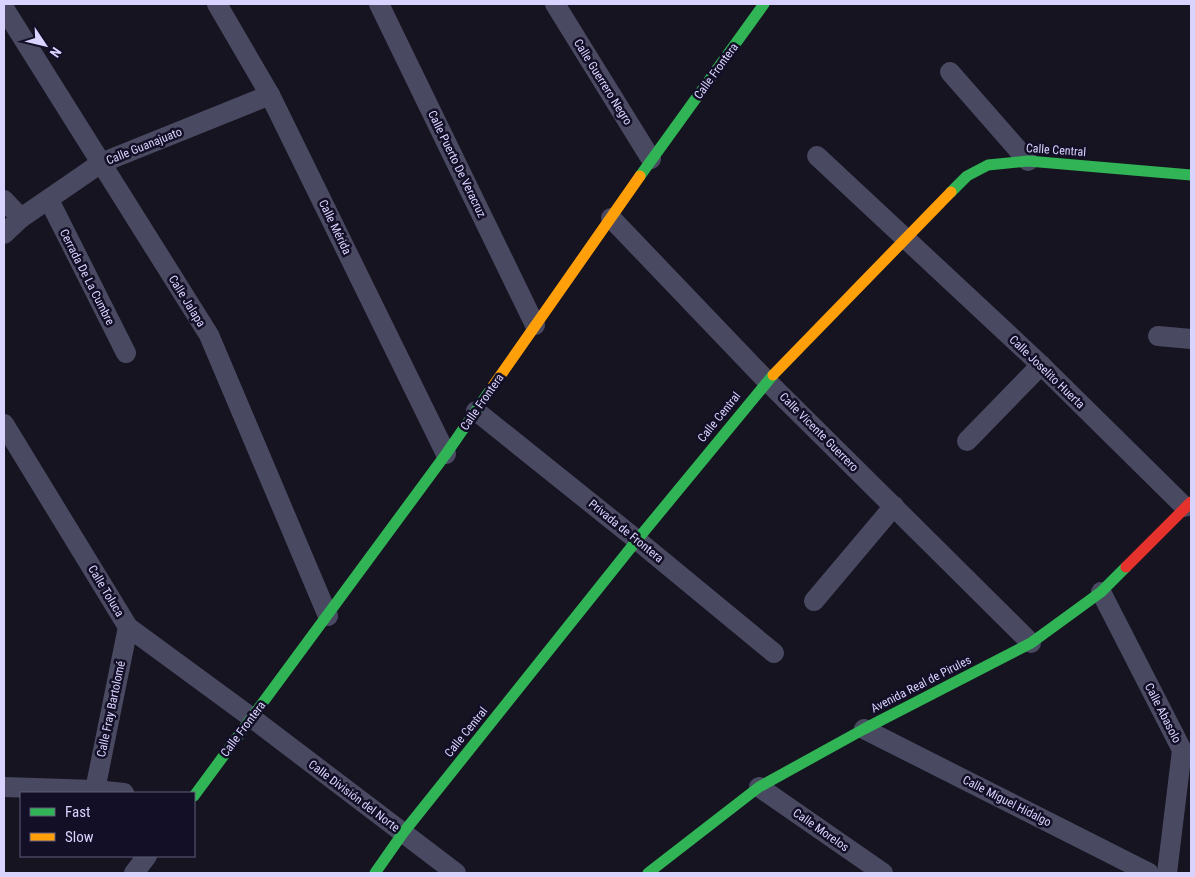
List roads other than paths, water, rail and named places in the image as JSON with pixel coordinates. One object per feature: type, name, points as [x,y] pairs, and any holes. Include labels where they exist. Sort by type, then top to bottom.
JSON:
[{"type":"street","name":"Calle Mérida","points":[[217,4],[270,95],[446,454]]},
{"type":"street","name":"Calle Puerto De Veracruz","points":[[379,4],[535,325]]},
{"type":"street","name":"Calle Guerrero Negro","points":[[554,4],[651,159]]},
{"type":"street","name":"Calle Frontera","points":[[195,795],[446,454],[651,159],[764,4]]},
{"type":"street","name":"Calle Jalapa","points":[[4,8],[208,335],[328,616]]},
{"type":"street","points":[[950,72],[1028,161]]},
{"type":"street","name":"Calle Guanajuato","points":[[4,234],[21,218],[101,163],[270,95]]},
{"type":"street","name":"Calle Joselito Huerta","points":[[817,156],[907,238],[1188,504]]},
{"type":"street","name":"Calle Central","points":[[375,873],[403,833],[767,380],[967,176],[988,165],[1028,161],[1191,175]]},
{"type":"street","points":[[4,200],[21,218]]},
{"type":"street","name":"Cerrada De La Cumbre","points":[[49,200],[126,354]]},
{"type":"street","name":"Calle Vicente Guerrero","points":[[611,218],[767,380],[1030,643]]},
{"type":"street","points":[[1158,336],[1191,339]]},
{"type":"street","points":[[967,441],[1041,365]]},
{"type":"street","name":"Privada de Frontera","points":[[476,411],[774,653]]},
{"type":"street","name":"Calle Toluca","points":[[4,424],[128,627],[252,718]]},
{"type":"street","name":"Avenida Real de Pirules","points":[[648,873],[759,787],[864,729],[1030,643],[1101,592],[1188,504]]},
{"type":"street","points":[[814,601],[894,506]]},
{"type":"street","name":"Calle Abasolo","points":[[1101,592],[1188,750],[1167,873]]},
{"type":"street","name":"Calle Fray Bartolomé","points":[[95,790],[128,627]]},
{"type":"street","name":"Calle División del Norte","points":[[252,718],[456,873]]},
{"type":"street","name":"Calle Miguel Hidalgo","points":[[864,729],[1149,873]]},
{"type":"street","points":[[4,787],[114,792]]},
{"type":"street","name":"Calle Morelos","points":[[759,787],[883,873]]},
{"type":"street","points":[[134,873],[146,857]]}]
